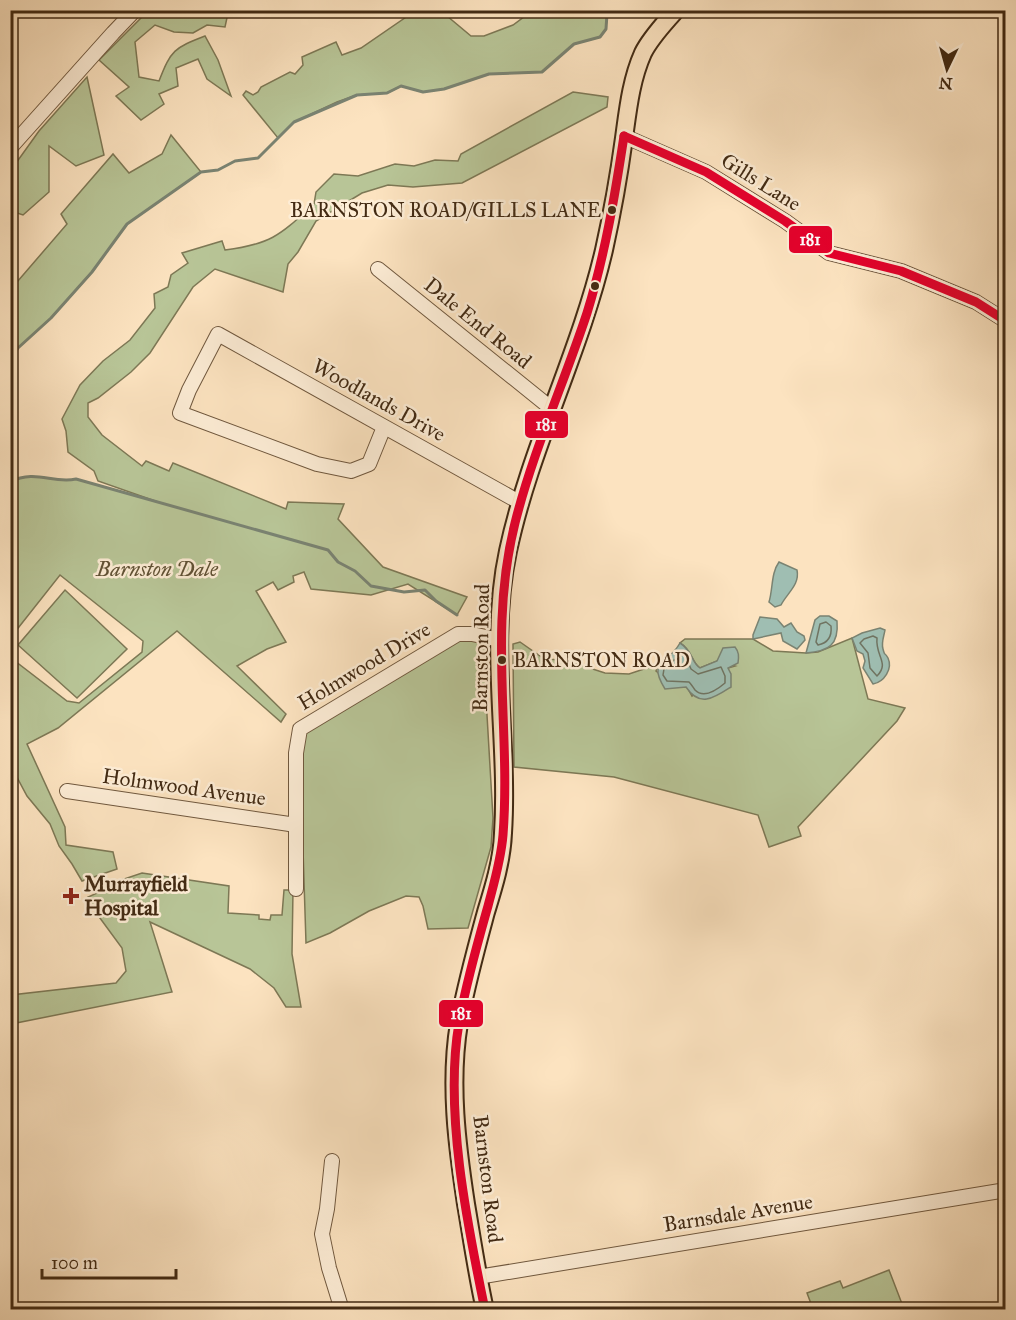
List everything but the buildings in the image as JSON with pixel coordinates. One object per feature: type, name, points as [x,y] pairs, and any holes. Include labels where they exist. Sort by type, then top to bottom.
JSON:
[{"type":"main road","name":"Barnston Road","points":[[485,1310],[457,1141],[455,1076],[461,1016],[498,869],[503,836],[500,640],[503,587],[508,552],[521,503],[588,309],[604,249],[633,83],[643,53],[651,39],[676,10]]},
{"type":"street","points":[[10,148],[135,10]]},
{"type":"street","name":"Gills Lane","points":[[624,136],[706,172],[785,221],[829,252],[901,271],[976,302],[1005,321]]},
{"type":"street","name":"Dale End Road","points":[[378,269],[552,409]]},
{"type":"street","name":"Woodlands Drive","points":[[384,427],[369,464],[351,471],[317,464],[180,413],[189,390],[218,334],[521,503]]},
{"type":"street","name":"Holmwood Drive","points":[[296,889],[296,753],[300,729],[459,634],[472,634],[500,640]]},
{"type":"street","name":"Holmwood Avenue","points":[[67,791],[296,825]]},
{"type":"street","points":[[332,1161],[322,1234],[329,1268],[342,1310]]},
{"type":"street","name":"Barnsdale Avenue","points":[[478,1277],[1005,1190]]},
{"type":"green space","points":[[148,11],[225,11],[228,13],[225,27],[207,25],[193,33],[174,32],[155,25],[135,42],[139,77],[159,81],[175,51],[205,36],[218,60],[231,96],[207,79],[198,59],[176,68],[178,86],[159,94],[164,104],[141,120],[116,96],[129,87],[99,60]]},
{"type":"green space","points":[[415,11],[441,11],[471,36],[484,36],[513,25],[532,11],[609,11],[606,29],[600,37],[574,44],[542,72],[489,74],[444,89],[423,92],[401,86],[387,93],[357,95],[294,122],[278,138],[243,95],[246,91],[253,95],[261,87],[290,72],[295,74],[303,65],[302,57],[336,42],[342,55],[361,48]]},
{"type":"green space","points":[[87,77],[104,155],[76,166],[49,146],[49,192],[23,215],[11,211],[11,170],[39,131]]},
{"type":"green space","name":"Barnston Dale","points":[[573,92],[608,97],[607,107],[462,183],[413,187],[388,185],[362,193],[316,221],[298,252],[288,264],[283,292],[215,269],[193,287],[150,353],[131,372],[88,403],[88,417],[102,435],[142,466],[146,461],[169,471],[173,463],[286,509],[288,502],[344,504],[338,519],[383,567],[467,597],[457,615],[408,584],[371,595],[311,589],[304,572],[293,576],[294,582],[278,590],[273,582],[256,591],[286,642],[267,649],[237,666],[286,714],[281,722],[177,631],[58,728],[27,744],[65,827],[66,845],[113,852],[117,869],[82,881],[59,846],[50,824],[27,796],[11,766],[11,658],[67,701],[79,703],[142,652],[143,641],[60,575],[11,637],[11,482],[28,477],[76,479],[158,502],[98,481],[94,471],[68,452],[62,419],[80,385],[103,361],[130,340],[155,308],[154,294],[168,287],[171,275],[188,263],[182,253],[222,241],[225,250],[265,241],[283,231],[314,204],[316,192],[334,174],[358,176],[395,164],[414,166],[435,160],[458,161],[461,154]]},
{"type":"green space","points":[[171,135],[201,172],[127,224],[92,272],[51,318],[18,348],[11,359],[11,289],[67,224],[61,214],[113,154],[129,173],[162,154]]},
{"type":"green space","points":[[65,590],[127,649],[77,698],[18,645]]},
{"type":"green space","points":[[455,637],[472,639],[482,644],[488,653],[487,715],[493,818],[491,847],[468,928],[428,929],[419,897],[406,896],[369,911],[330,933],[306,943],[301,787],[304,734]]},
{"type":"green space","points":[[852,638],[868,699],[905,708],[897,721],[798,827],[801,836],[769,847],[758,815],[614,777],[514,767],[513,644],[520,642],[543,658],[571,662],[605,673],[629,674],[659,664],[656,671],[676,687],[687,687],[692,696],[728,668],[735,666],[717,661],[700,668],[680,643],[685,639],[753,639],[773,651],[806,653],[818,652]]},
{"type":"green space","points":[[142,873],[229,886],[228,913],[259,915],[259,919],[270,920],[271,915],[282,915],[284,890],[293,890],[292,954],[301,1007],[286,1007],[274,988],[250,969],[150,922],[172,992],[11,1024],[11,995],[116,983],[126,971],[122,948],[97,914],[88,897],[113,886],[115,882]]},
{"type":"green space","points":[[889,1270],[904,1309],[813,1309],[807,1293],[840,1281],[843,1288]]},
{"type":"water","points":[[779,562],[797,570],[797,580],[781,605],[775,607],[769,602],[773,576]]},
{"type":"water","points":[[820,616],[829,616],[837,621],[836,636],[831,645],[821,651],[806,653],[815,620]]},
{"type":"water","points":[[760,617],[777,619],[784,627],[791,623],[805,640],[797,649],[783,641],[781,633],[753,639]]},
{"type":"water","points":[[880,628],[885,630],[882,647],[888,658],[889,666],[884,678],[873,684],[863,668],[865,661],[863,654],[857,651],[852,638]]},
{"type":"water","points":[[680,643],[700,668],[717,661],[723,648],[735,647],[738,663],[728,668],[731,674],[731,687],[707,699],[697,697],[686,687],[665,689],[660,680],[658,668]]},
{"type":"waterway","points":[[10,359],[92,272],[127,224],[201,172],[218,170],[235,161],[258,158],[294,122],[357,95],[387,93],[401,86],[423,92],[444,89],[489,74],[542,72],[574,44],[600,37],[606,29],[609,10]]},
{"type":"waterway","points":[[10,482],[28,477],[76,479],[328,550],[338,562],[355,571],[371,586],[404,592],[425,590],[436,601],[457,615]]},
{"type":"transit line","name":"181","points":[[624,136],[706,172],[785,221],[829,253],[901,271],[976,302],[1006,321]]},
{"type":"transit line","name":"181","points":[[485,1310],[471,1241],[460,1166],[454,1092],[455,1057],[465,993],[495,880],[503,835],[505,796],[501,641],[507,563],[522,496],[587,313],[609,225],[624,136]]},
{"type":"place","name":"BARNSTON ROAD/GILLS LANE","points":[[612,210]]},
{"type":"place","name":"BARNSTON ROAD","points":[[502,660]]},
{"type":"place","name":"Murrayfield Hospital","points":[[71,896]]}]
